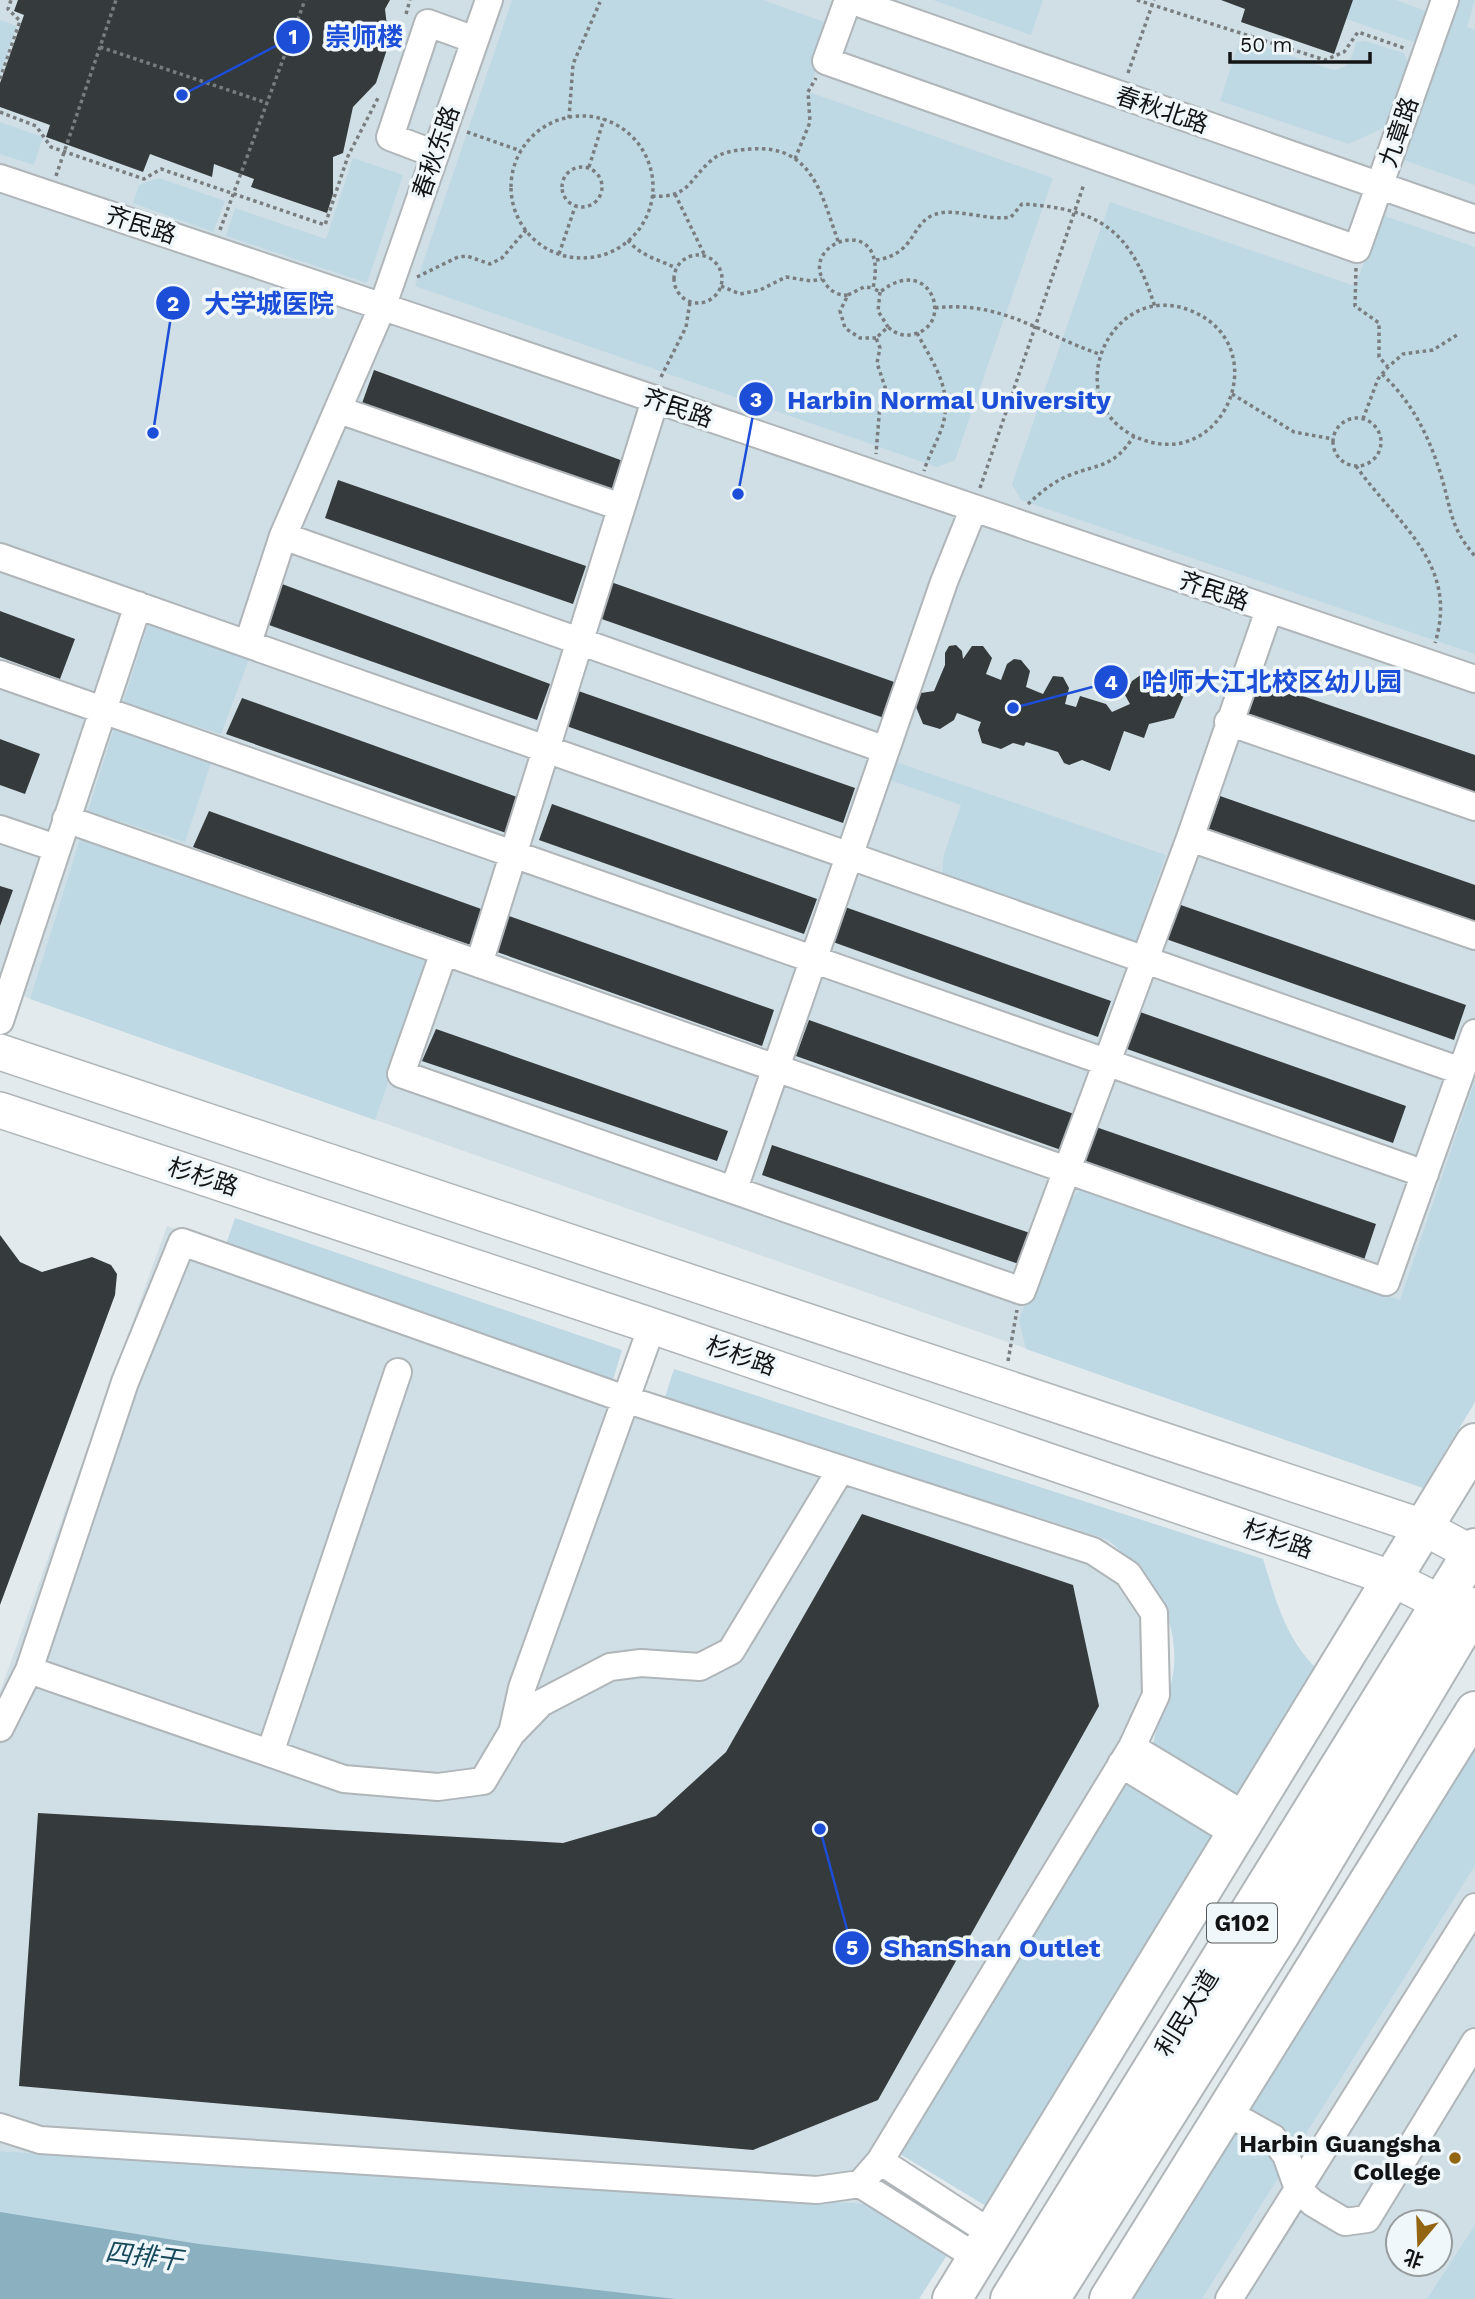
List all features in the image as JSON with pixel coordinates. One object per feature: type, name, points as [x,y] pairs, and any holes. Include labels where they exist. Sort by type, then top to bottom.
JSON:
[{"type":"highway","points":[[952,2299],[1475,1443]]},
{"type":"highway","name":"利民大道","points":[[1050,2299],[1282,1931],[1465,1612],[1474,1552]]},
{"type":"highway","name":"利民大道","points":[[1010,2299],[1465,1612]]},
{"type":"highway","points":[[1109,2299],[1475,1711]]},
{"type":"main road","points":[[0,1052],[1423,1527],[1474,1552]]},
{"type":"main road","name":"杉杉路","points":[[0,1110],[652,1326],[1391,1578],[1465,1612]]},
{"type":"street","name":"春秋东路","points":[[248,643],[283,536],[383,305],[489,0]]},
{"type":"street","points":[[849,0],[826,61],[1357,248]]},
{"type":"street","name":"春秋北路","points":[[849,0],[1475,219]]},
{"type":"street","name":"九章路","points":[[1357,248],[1445,0]]},
{"type":"street","points":[[435,154],[390,137],[428,23],[475,40]]},
{"type":"street","name":"齐民路","points":[[0,178],[383,305],[972,510],[1475,679]]},
{"type":"street","points":[[479,964],[655,400]]},
{"type":"street","points":[[339,410],[621,508]]},
{"type":"street","points":[[734,1189],[972,510]]},
{"type":"street","points":[[283,536],[886,750]]},
{"type":"street","points":[[0,557],[1461,1071]]},
{"type":"street","points":[[0,1021],[11,950],[56,848],[138,605]]},
{"type":"street","points":[[444,951],[401,1074],[1022,1291],[1191,838],[1228,722],[1269,610]]},
{"type":"street","points":[[0,674],[1108,1060],[1425,1174]]},
{"type":"street","points":[[1228,722],[1475,807]]},
{"type":"street","points":[[66,819],[1386,1282],[1475,1033]]},
{"type":"street","points":[[0,829],[56,848]]},
{"type":"street","points":[[1191,838],[1475,936]]},
{"type":"street","points":[[0,1728],[29,1670],[125,1382],[182,1242],[625,1399],[1093,1551],[1128,1574],[1154,1613],[1156,1695],[1126,1755],[880,2161],[860,2184]]},
{"type":"street","points":[[511,1734],[522,1688],[652,1326]]},
{"type":"street","points":[[270,1753],[398,1372]]},
{"type":"street","points":[[29,1670],[344,1779],[438,1787],[483,1781],[511,1734],[541,1703],[610,1667],[641,1662],[700,1667],[731,1651],[841,1469]]},
{"type":"street","points":[[1126,1755],[1241,1825]]},
{"type":"street","points":[[1229,2299],[1475,1907]]},
{"type":"street","points":[[1226,2112],[1273,2138],[1286,2155],[1298,2189],[1313,2203],[1345,2221],[1367,2219],[1475,2042]]},
{"type":"street","points":[[0,2127],[40,2140],[81,2143],[817,2190],[860,2184],[983,2245]]},
{"type":"street","points":[[880,2161],[983,2245]]},
{"type":"path","points":[[0,79],[20,21],[8,9],[11,0]]},
{"type":"path","points":[[49,194],[117,0]]},
{"type":"path","points":[[214,249],[305,0]]},
{"type":"path","points":[[1137,0],[1325,60],[1344,52],[1358,32],[1426,56]]},
{"type":"path","points":[[1120,95],[1154,0]]},
{"type":"path","points":[[569,118],[573,64],[600,2]]},
{"type":"path","points":[[100,47],[267,103]]},
{"type":"path","points":[[795,159],[810,122],[808,92],[826,61]]},
{"type":"path","points":[[0,112],[36,126],[51,147],[144,179],[161,169],[325,225],[348,156],[378,97]]},
{"type":"path","points":[[580,116],[604,119],[624,129],[640,145],[650,165],[650,209],[640,229],[604,255],[581,258],[559,254],[537,242],[526,230],[512,201],[512,176],[521,151],[534,134],[555,121],[569,118],[580,116]]},
{"type":"path","points":[[588,167],[604,119]]},
{"type":"path","points":[[446,124],[521,151]]},
{"type":"path","points":[[652,196],[670,197],[689,187],[714,158],[733,151],[761,148],[802,162],[821,194],[838,241]]},
{"type":"path","points":[[588,167],[602,181],[601,194],[588,207],[575,206],[564,198],[562,184],[568,172],[588,167]]},
{"type":"path","points":[[972,510],[1084,184]]},
{"type":"path","points":[[675,194],[705,256],[717,265],[721,286],[712,299],[690,302],[677,292],[674,284],[676,268],[688,257],[705,256]]},
{"type":"path","points":[[876,260],[894,258],[908,245],[918,226],[939,213],[995,220],[1011,217],[1022,204],[1075,209],[1103,224],[1125,242],[1143,270],[1155,307]]},
{"type":"path","points":[[559,254],[575,206]]},
{"type":"path","points":[[383,305],[418,276],[445,262],[467,256],[490,264],[502,258],[526,230]]},
{"type":"path","points":[[628,240],[637,251],[667,261],[676,268]]},
{"type":"path","points":[[873,288],[876,260],[865,244],[856,240],[838,241],[824,253],[820,270],[822,279],[833,292],[848,295],[864,288],[873,288],[880,292]]},
{"type":"path","points":[[1357,248],[1355,306],[1379,323],[1379,357],[1388,367]]},
{"type":"path","points":[[721,286],[740,294],[760,289],[786,277],[811,281],[822,279]]},
{"type":"path","points":[[913,279],[929,289],[935,308],[928,326],[917,333],[902,335],[888,327],[878,311],[880,292],[895,281],[913,279]]},
{"type":"path","points":[[848,295],[840,311],[845,328],[860,338],[876,338],[888,327]]},
{"type":"path","points":[[655,400],[671,351],[686,327],[690,302]]},
{"type":"path","points":[[935,308],[963,304],[1034,324],[1062,341],[1099,354]]},
{"type":"path","points":[[1155,307],[1188,309],[1209,320],[1225,338],[1234,360],[1232,394],[1228,408],[1213,427],[1193,440],[1170,445],[1146,442],[1110,417],[1100,397],[1096,376],[1099,354],[1109,335],[1125,319],[1155,307]]},
{"type":"path","points":[[917,333],[940,372],[946,393],[942,428],[918,491]]},
{"type":"path","points":[[1363,419],[1371,394],[1388,367],[1403,354],[1433,350],[1457,335]]},
{"type":"path","points":[[869,474],[879,447],[877,425],[880,404],[887,393],[877,363],[880,348],[876,338]]},
{"type":"path","points":[[1382,374],[1398,389],[1416,414],[1441,474],[1448,512],[1460,539],[1475,556]]},
{"type":"path","points":[[1232,394],[1294,432],[1333,439]]},
{"type":"path","points":[[1356,466],[1371,461],[1379,449],[1379,435],[1370,422],[1363,419],[1347,420],[1335,431],[1333,439],[1336,455],[1342,461],[1356,466],[1424,550],[1436,579],[1441,604],[1438,633],[1429,663]]},
{"type":"path","points":[[1015,524],[1029,503],[1051,485],[1069,475],[1101,468],[1125,450],[1134,436]]},
{"type":"path","points":[[1005,1388],[1013,1321],[1022,1291]]},
{"type":"shaded area","points":[[0,0],[1475,0],[1475,1402],[1423,1488],[0,988]]},
{"type":"shaded area","points":[[512,0],[763,0],[830,24],[809,92],[1053,178],[955,460],[937,467],[415,286]]},
{"type":"shaded area","points":[[933,0],[1043,0],[1031,35]]},
{"type":"shaded area","points":[[1353,0],[1396,0],[1428,12],[1417,43],[1346,19]]},
{"type":"shaded area","points":[[1454,0],[1475,0],[1467,27],[1475,30],[1475,185],[1398,158]]},
{"type":"shaded area","points":[[0,20],[17,26],[0,76]]},
{"type":"shaded area","points":[[1240,39],[1333,70],[1347,65],[1356,42],[1365,41],[1404,53],[1408,63],[1385,127],[1349,144],[1220,101]]},
{"type":"shaded area","points":[[0,122],[43,137],[34,165],[0,154]]},
{"type":"shaded area","points":[[353,158],[403,175],[367,283],[226,236],[235,208],[326,239]]},
{"type":"shaded area","points":[[159,178],[225,201],[213,232],[133,203],[139,185]]},
{"type":"shaded area","points":[[1110,202],[1355,286],[1382,215],[1475,247],[1475,654],[1021,500],[1012,484]]},
{"type":"shaded area","points":[[148,624],[249,659],[221,734],[123,703]]},
{"type":"shaded area","points":[[114,728],[212,760],[185,842],[88,811]]},
{"type":"shaded area","points":[[893,761],[1166,855],[1136,941],[942,874],[944,854],[961,805],[887,779]]},
{"type":"shaded area","points":[[81,836],[430,963],[375,1120],[30,999]]},
{"type":"shaded area","points":[[1475,1080],[1475,1402],[1423,1488],[1026,1349],[1019,1320],[1059,1210],[1080,1190],[1400,1300]]},
{"type":"shaded area","points":[[235,1218],[622,1350],[613,1380],[225,1247]]},
{"type":"shaded area","points":[[167,1226],[613,1380],[1106,1539],[1132,1572],[1163,1627],[1126,1776],[870,2204],[0,2151],[0,1692]]},
{"type":"shaded area","points":[[674,1369],[1263,1559],[1277,1604],[1289,1631],[1317,1669],[1237,1796],[1153,1744],[1173,1676],[1174,1646],[1171,1628],[1165,1610],[1147,1579],[1106,1539],[665,1397]]},
{"type":"shaded area","points":[[1475,1748],[1475,1866],[1202,2299],[1131,2299]]},
{"type":"shaded area","points":[[1126,1776],[1217,1830],[986,2206],[900,2154]]},
{"type":"shaded area","points":[[1475,1866],[1475,2299],[1202,2299]]},
{"type":"shaded area","points":[[0,2151],[869,2204],[949,2252],[919,2299],[0,2299]]},
{"type":"shaded area","points":[[1475,2225],[1475,2299],[1427,2299],[1441,2278],[1454,2278],[1454,2257]]},
{"type":"water","name":"四排干","points":[[0,2212],[199,2244],[675,2299],[0,2299]]},
{"type":"building","points":[[18,0],[390,0],[385,9],[389,43],[376,83],[353,107],[343,153],[333,157],[333,194],[327,213],[251,187],[254,179],[214,164],[212,177],[150,154],[143,172],[46,137],[50,125],[0,107],[0,83],[24,15],[14,11]]},
{"type":"building","points":[[1221,0],[1353,0],[1334,54],[1241,22],[1245,9]]},
{"type":"building","points":[[374,370],[626,462],[613,498],[361,406]]},
{"type":"building","points":[[338,480],[586,566],[573,604],[325,518]]},
{"type":"building","points":[[608,581],[897,683],[884,718],[596,617]]},
{"type":"building","points":[[282,584],[550,684],[537,720],[269,625]]},
{"type":"building","points":[[0,611],[75,639],[60,679],[0,657]]},
{"type":"building","points":[[956,645],[962,651],[963,659],[972,646],[983,646],[992,658],[986,674],[1001,680],[1007,664],[1014,659],[1021,660],[1030,671],[1026,687],[1043,694],[1053,676],[1063,677],[1069,688],[1065,704],[1076,707],[1080,696],[1106,704],[1112,712],[1130,704],[1125,695],[1132,681],[1148,670],[1172,676],[1183,687],[1184,695],[1174,718],[1149,724],[1144,738],[1124,731],[1110,771],[1082,760],[1069,765],[1064,763],[1058,752],[1026,742],[1024,746],[1013,743],[1001,749],[982,743],[978,730],[981,722],[957,713],[954,720],[940,729],[923,724],[916,707],[921,693],[934,691],[945,665],[945,653],[949,646]]},
{"type":"building","points":[[1256,680],[1475,755],[1475,797],[1244,716]]},
{"type":"building","points":[[567,687],[855,788],[843,823],[555,722]]},
{"type":"building","points":[[242,698],[517,797],[506,833],[226,734]]},
{"type":"building","points":[[0,739],[40,754],[25,794],[0,785]]},
{"type":"building","points":[[1220,796],[1475,885],[1475,925],[1208,831]]},
{"type":"building","points":[[552,804],[817,899],[804,934],[539,840]]},
{"type":"building","points":[[209,811],[484,910],[473,946],[193,847]]},
{"type":"building","points":[[0,886],[13,890],[0,926]]},
{"type":"building","points":[[1178,904],[1466,1005],[1454,1040],[1166,939]]},
{"type":"building","points":[[845,907],[1111,1001],[1098,1037],[833,942]]},
{"type":"building","points":[[509,916],[774,1010],[762,1046],[497,952]]},
{"type":"building","points":[[1140,1012],[1406,1106],[1393,1143],[1127,1049]]},
{"type":"building","points":[[809,1020],[1074,1114],[1061,1150],[796,1056]]},
{"type":"building","points":[[436,1029],[728,1131],[717,1161],[422,1061]]},
{"type":"building","points":[[1093,1126],[1376,1224],[1364,1260],[1081,1161]]},
{"type":"building","points":[[772,1145],[1030,1233],[1019,1264],[762,1175]]},
{"type":"building","points":[[0,1235],[20,1262],[42,1272],[92,1257],[111,1265],[117,1274],[115,1295],[0,1605]]},
{"type":"building","points":[[862,1514],[1073,1585],[1099,1706],[878,2100],[753,2150],[19,2086],[38,1813],[563,1843],[656,1816],[726,1752]]},
{"type":"place","name":"崇师楼","points":[[182,95]]},
{"type":"place","name":"大学城医院","points":[[153,433]]},
{"type":"place","name":"Harbin Normal University","points":[[738,494]]},
{"type":"place","name":"哈师大江北校区幼儿园","points":[[1013,708]]},
{"type":"place","name":"ShanShan Outlet","points":[[820,1829]]},
{"type":"place","name":"Harbin Guangsha College","points":[[1455,2158]]}]
